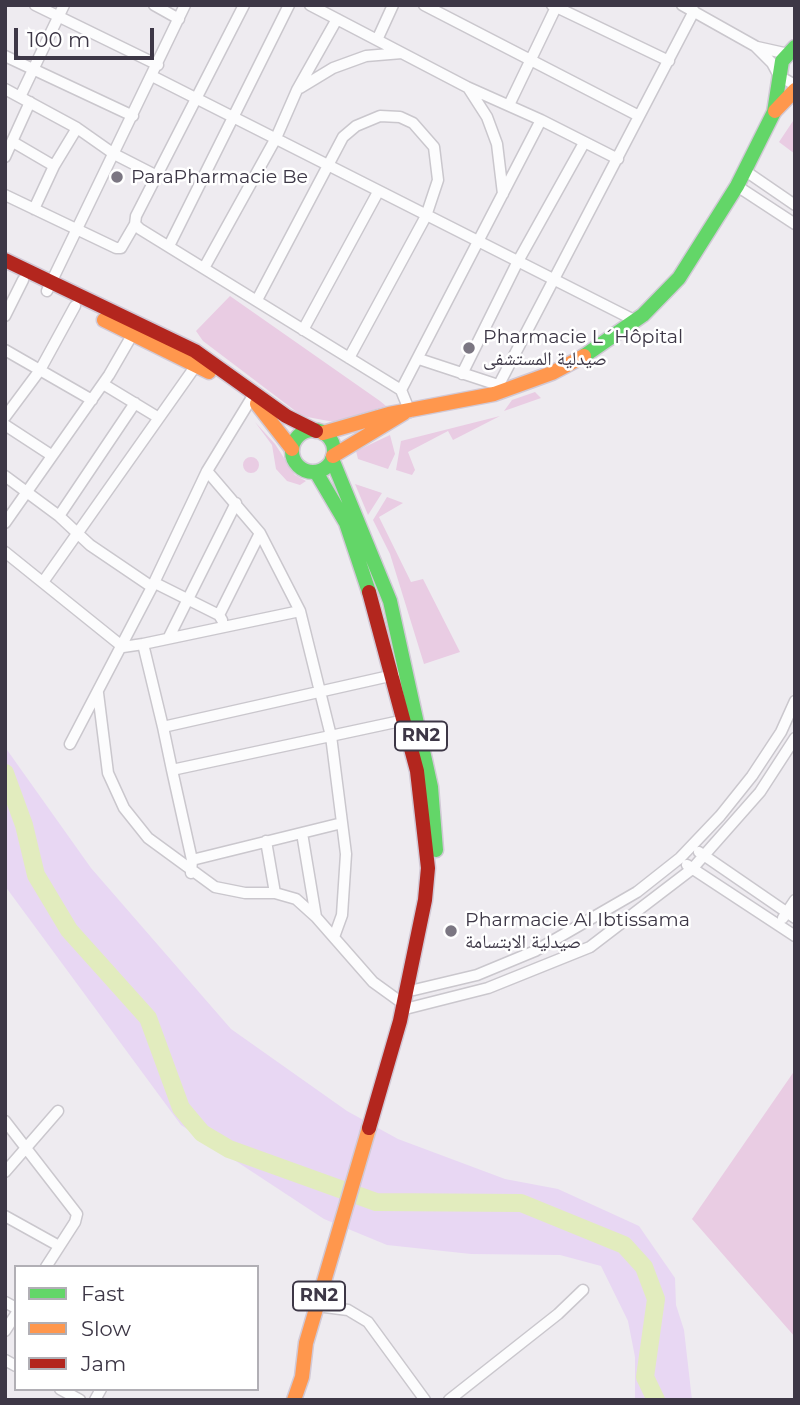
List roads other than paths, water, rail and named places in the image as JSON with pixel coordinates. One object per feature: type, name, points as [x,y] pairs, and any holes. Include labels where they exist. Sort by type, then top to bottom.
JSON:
[{"type":"main road","points":[[774,112],[779,76],[792,52]]},
{"type":"main road","points":[[292,449],[302,433],[319,432],[389,414],[407,413],[496,389],[563,369],[599,348],[636,321],[679,278],[737,186],[774,112],[795,90]]},
{"type":"main road","name":"RN2","points":[[5,260],[75,306],[195,351],[286,416],[331,440],[333,457],[390,601],[431,787],[436,827],[435,880],[429,928],[414,990],[400,1021],[342,1217],[306,1343],[302,1377],[294,1400]]},
{"type":"main road","name":"RN2","points":[[5,270],[136,329],[251,399],[273,421],[292,449],[299,466],[316,472],[346,523],[394,675],[420,796],[428,868],[425,900],[405,1007]]},
{"type":"main road","points":[[316,472],[326,468],[333,457],[407,413]]},
{"type":"main road","name":"RN2","points":[[302,1377],[306,1400]]},
{"type":"street","points":[[34,5],[158,65]]},
{"type":"street","points":[[5,157],[13,142],[36,69],[64,5]]},
{"type":"street","points":[[154,5],[179,19]]},
{"type":"street","points":[[49,288],[75,229],[133,116],[185,5]]},
{"type":"street","points":[[5,195],[121,248],[244,5]]},
{"type":"street","points":[[169,246],[289,5]]},
{"type":"street","points":[[310,5],[467,87],[618,159]]},
{"type":"street","points":[[377,40],[393,5]]},
{"type":"street","points":[[424,5],[639,116]]},
{"type":"street","points":[[682,5],[755,46],[772,63],[779,76],[795,85]]},
{"type":"street","points":[[509,106],[555,6],[669,61]]},
{"type":"street","points":[[419,359],[496,389],[694,12]]},
{"type":"street","points":[[204,268],[276,138],[298,90],[337,19]]},
{"type":"street","points":[[755,46],[792,52]]},
{"type":"street","points":[[298,90],[333,68],[366,55],[404,53]]},
{"type":"street","points":[[5,56],[133,116]]},
{"type":"street","points":[[152,76],[636,321]]},
{"type":"street","points":[[467,87],[487,117],[497,144],[503,194]]},
{"type":"street","points":[[5,89],[76,128],[114,154],[158,176]]},
{"type":"street","points":[[257,300],[343,137],[370,118],[388,115],[413,123],[430,138],[438,155],[439,180],[426,216],[349,358]]},
{"type":"street","points":[[401,390],[541,120]]},
{"type":"street","points":[[33,209],[76,128]]},
{"type":"street","points":[[13,142],[54,166]]},
{"type":"street","points":[[462,374],[517,263],[584,143]]},
{"type":"street","points":[[744,170],[795,205]]},
{"type":"street","points":[[737,186],[795,224]]},
{"type":"street","points":[[303,330],[378,192]]},
{"type":"street","points":[[135,223],[401,390],[407,413]]},
{"type":"street","points":[[5,316],[23,280]]},
{"type":"street","points":[[5,417],[9,402],[40,370],[75,306]]},
{"type":"street","points":[[5,523],[92,400],[136,329]]},
{"type":"street","points":[[5,350],[92,400]]},
{"type":"street","points":[[43,582],[197,364]]},
{"type":"street","points":[[103,383],[159,418]]},
{"type":"street","points":[[70,744],[123,647],[207,471],[251,399]]},
{"type":"street","points":[[58,516],[135,402]]},
{"type":"street","points":[[5,425],[51,455]]},
{"type":"street","points":[[207,471],[260,533],[300,611],[331,736],[342,823],[346,885],[342,915],[334,937]]},
{"type":"street","points":[[5,477],[58,516],[76,533],[154,585],[188,599],[222,620]]},
{"type":"street","points":[[169,637],[236,503]]},
{"type":"street","points":[[222,620],[260,533]]},
{"type":"street","points":[[5,552],[123,647],[169,637],[222,620],[300,611]]},
{"type":"street","points":[[143,644],[192,860],[191,873]]},
{"type":"street","points":[[163,727],[394,675]]},
{"type":"street","points":[[98,693],[104,758],[114,789],[148,838],[191,873],[227,891],[275,894],[296,900],[316,916],[373,982],[405,1007],[488,988],[590,947],[692,869],[760,792],[795,738]]},
{"type":"street","points":[[414,990],[478,975],[535,951],[637,892],[680,859],[752,776],[780,732],[795,701]]},
{"type":"street","points":[[172,769],[405,720]]},
{"type":"street","points":[[192,860],[342,823]]},
{"type":"street","points":[[302,833],[316,916]]},
{"type":"street","points":[[266,841],[275,894]]},
{"type":"street","points":[[691,846],[790,916]]},
{"type":"street","points":[[680,859],[795,936]]},
{"type":"street","points":[[778,925],[790,916],[795,900]]},
{"type":"street","points":[[5,1172],[58,1111]]},
{"type":"street","points":[[5,1121],[76,1214],[75,1222],[47,1265]]},
{"type":"street","points":[[5,1216],[59,1246]]},
{"type":"street","points":[[449,1400],[558,1314],[583,1290]]},
{"type":"street","points":[[317,1306],[348,1310],[368,1322],[425,1400]]},
{"type":"street","points":[[64,1391],[80,1400]]},
{"type":"waterway","points":[[5,773],[24,825],[36,875],[69,930],[148,1018],[181,1108],[202,1133],[229,1149],[376,1202],[521,1203],[624,1245],[644,1267],[656,1299],[645,1377],[656,1400]]},
{"type":"place","name":"ParaPharmacie Be","points":[[117,177]]},
{"type":"place","name":"Pharmacie L´Hôpital صيدلية المستشفى","points":[[469,348]]},
{"type":"place","name":"Pharmacie Al Ibtissama صيدلية الابتسامة","points":[[451,931]]}]
